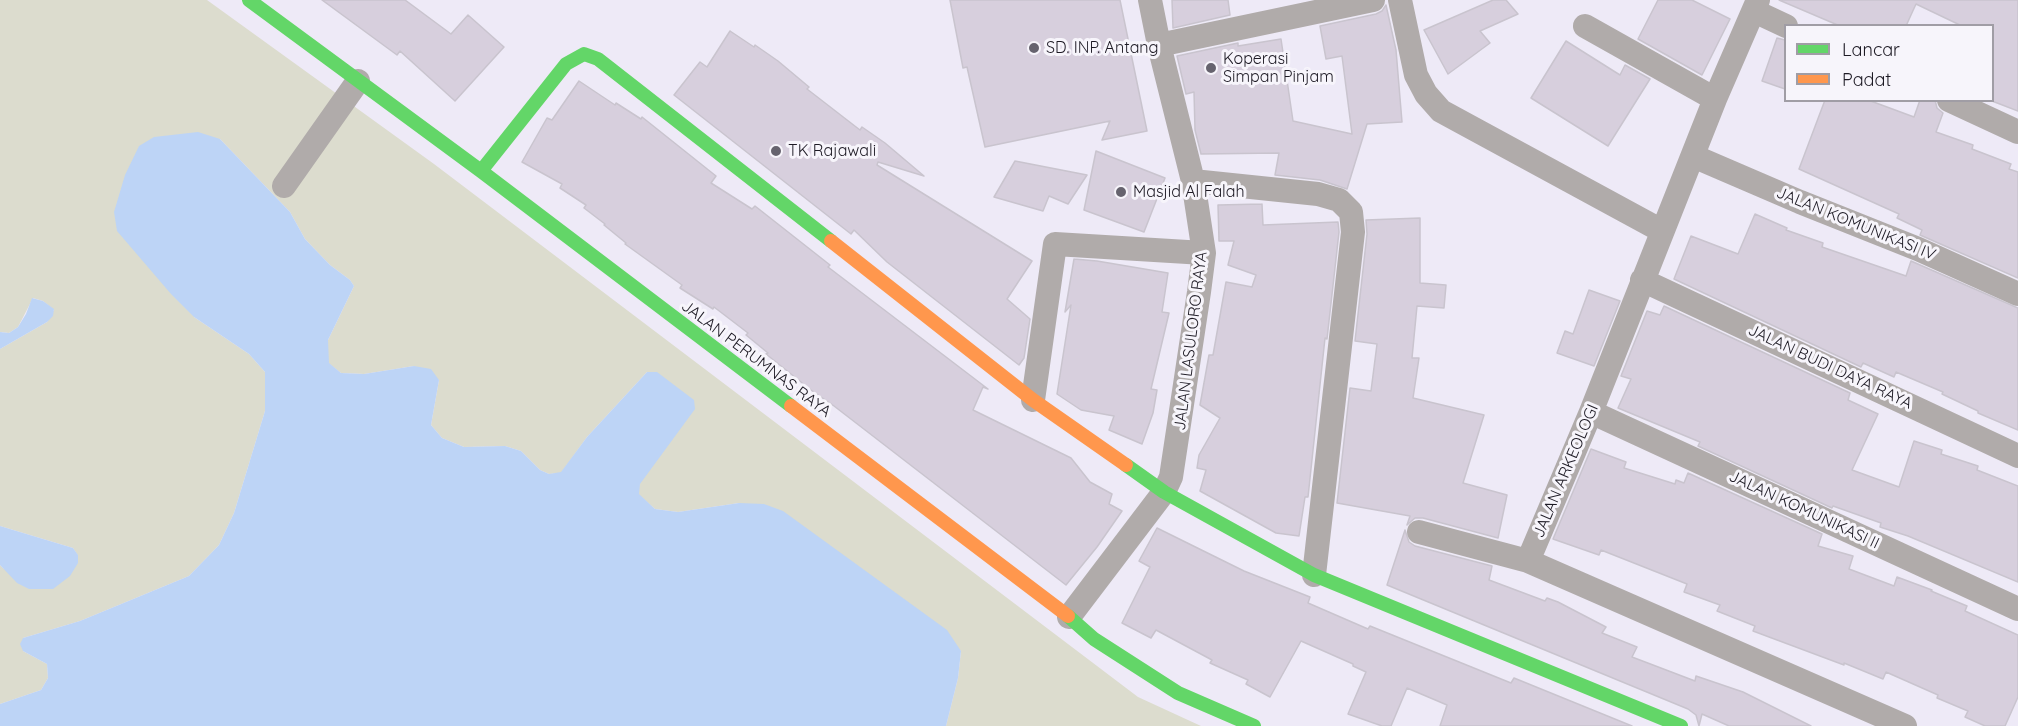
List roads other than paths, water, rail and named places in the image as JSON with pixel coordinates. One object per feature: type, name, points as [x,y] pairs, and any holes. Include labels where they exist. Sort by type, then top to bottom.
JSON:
[{"type":"street","name":"JALAN PERUMNAS RAYA","points":[[249,0],[481,171],[1069,617],[1094,639],[1178,693],[1254,726]]},
{"type":"street","name":"JALAN LASULORO RAYA","points":[[1069,617],[1164,492],[1171,477],[1178,443],[1204,253],[1193,181],[1150,0]]},
{"type":"street","points":[[1159,45],[1373,0]]},
{"type":"street","points":[[1400,0],[1416,75],[1426,94],[1441,111],[1662,231]]},
{"type":"street","points":[[1756,5],[1784,25]]},
{"type":"street","name":"JALAN ARKEOLOGI","points":[[1528,561],[1591,412],[1715,99],[1756,5]]},
{"type":"street","points":[[1585,26],[1715,99]]},
{"type":"street","points":[[481,171],[566,64],[584,54],[598,59],[1033,400],[1164,492],[1314,575],[1681,726]]},
{"type":"street","points":[[284,186],[358,81]]},
{"type":"street","points":[[1953,102],[2018,132]]},
{"type":"street","name":"JALAN KOMUNIKASI IV","points":[[1693,156],[1918,249],[2018,294]]},
{"type":"street","points":[[1193,181],[1318,194],[1339,200],[1351,212],[1353,232],[1314,575]]},
{"type":"street","points":[[1033,400],[1054,243],[1204,253]]},
{"type":"street","name":"JALAN BUDI DAYA RAYA","points":[[1642,280],[2018,456]]},
{"type":"street","name":"JALAN KOMUNIKASI II","points":[[1591,412],[2018,609]]},
{"type":"street","points":[[1419,532],[1528,561],[1905,726]]},
{"type":"water","points":[[198,132],[220,139],[290,212],[305,239],[354,286],[328,340],[329,363],[341,373],[364,374],[414,366],[431,369],[439,380],[431,425],[442,438],[464,447],[505,446],[521,451],[540,470],[549,474],[561,472],[587,437],[647,372],[657,372],[694,400],[695,409],[640,484],[639,494],[655,509],[678,512],[739,503],[764,504],[783,511],[947,630],[961,651],[958,678],[946,726],[0,726],[0,704],[41,690],[48,678],[47,664],[23,651],[20,644],[23,638],[80,621],[189,576],[219,545],[234,513],[265,411],[265,372],[249,354],[194,317],[171,294],[117,231],[114,212],[125,175],[139,146],[154,137]]},
{"type":"water","points":[[32,298],[43,301],[54,309],[53,316],[47,322],[0,349],[0,332],[9,333],[18,327]]},
{"type":"water","points":[[0,526],[73,548],[78,555],[78,563],[70,576],[53,589],[29,589],[17,583],[0,565]]},
{"type":"place","name":"SD. INP. Antang","points":[[1034,48]]},
{"type":"place","name":"Koperasi Simpan Pinjam","points":[[1211,68]]},
{"type":"place","name":"TK Rajawali","points":[[776,151]]},
{"type":"place","name":"Masjid Al Falah","points":[[1121,192]]}]
